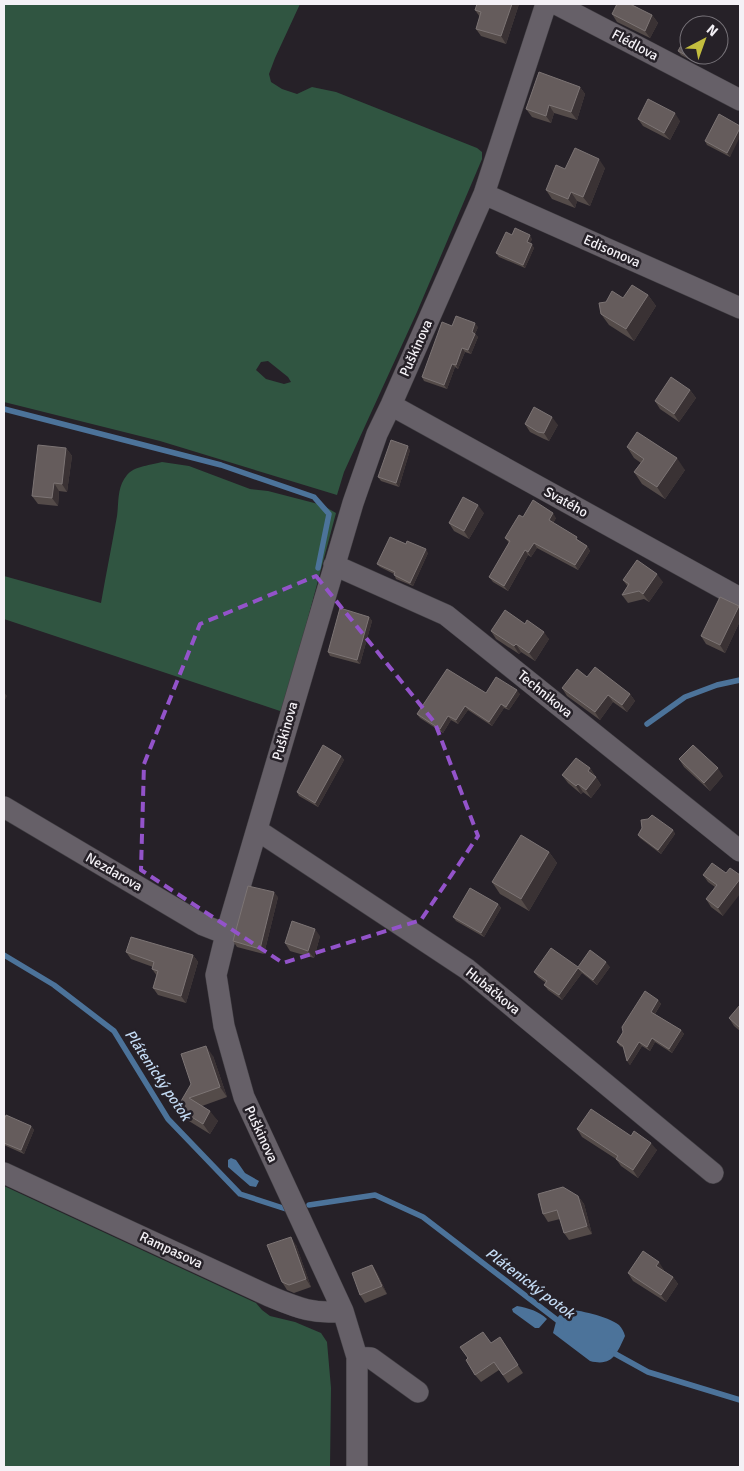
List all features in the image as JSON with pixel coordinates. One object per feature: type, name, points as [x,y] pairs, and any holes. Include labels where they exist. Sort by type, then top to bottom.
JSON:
[{"type":"street","name":"Puškinova","points":[[357,1467],[357,1357],[342,1311],[244,1097],[224,1026],[216,975],[226,934],[334,565],[377,434],[484,194],[546,4]]},
{"type":"street","name":"Flédlova","points":[[556,4],[740,100]]},
{"type":"street","name":"Edisonova","points":[[484,194],[740,308]]},
{"type":"street","name":"Svatého","points":[[391,405],[740,598]]},
{"type":"street","name":"Technikova","points":[[334,565],[446,615],[740,851]]},
{"type":"street","name":"Nezdarova","points":[[4,807],[203,924],[226,934]]},
{"type":"street","name":"Hubáčkova","points":[[257,830],[466,969],[713,1173]]},
{"type":"street","name":"Rampasova","points":[[4,1172],[269,1296],[301,1309],[326,1313],[342,1311]]},
{"type":"street","points":[[357,1357],[372,1358],[418,1392]]},
{"type":"highlighted area","points":[[316,576],[435,723],[478,836],[421,920],[283,963],[141,870],[144,764],[200,624]]},
{"type":"green space","points":[[4,4],[300,4],[269,74],[271,82],[282,89],[297,94],[312,87],[336,92],[477,148],[482,152],[482,159],[417,312],[344,472],[337,495],[160,441],[4,402]],"holes":[[[268,361],[288,377],[291,382],[284,384],[266,379],[256,370],[261,362]]]},
{"type":"green space","points":[[162,462],[189,466],[250,489],[268,491],[322,505],[336,513],[283,712],[4,619],[4,576],[101,603],[121,484],[130,472],[143,466]]},
{"type":"green space","points":[[4,1186],[256,1303],[270,1316],[295,1322],[321,1333],[327,1342],[331,1388],[330,1467],[4,1467]]},
{"type":"water","points":[[231,1158],[236,1160],[245,1173],[259,1181],[256,1187],[250,1186],[228,1167],[228,1160]]},
{"type":"water","points":[[517,1306],[533,1310],[547,1319],[539,1328],[535,1328],[513,1312],[512,1309]]},
{"type":"water","points":[[565,1309],[600,1316],[619,1325],[625,1336],[613,1357],[604,1362],[590,1361],[553,1333],[557,1318]]},
{"type":"building","points":[[477,4],[512,4],[501,36],[476,29],[481,12],[475,10]]},
{"type":"building","points":[[617,4],[630,4],[652,15],[645,31],[612,14]]},
{"type":"building","points":[[539,72],[580,87],[571,112],[549,105],[546,116],[526,109]]},
{"type":"building","points":[[648,99],[675,113],[664,133],[638,119]]},
{"type":"building","points":[[719,114],[740,126],[727,153],[705,141]]},
{"type":"building","points":[[575,148],[599,159],[583,197],[571,192],[568,199],[546,190],[556,165],[565,169]]},
{"type":"building","points":[[515,228],[530,235],[527,242],[532,244],[523,265],[496,253],[506,232],[512,235]]},
{"type":"building","points":[[632,285],[648,295],[626,329],[601,314],[599,303],[606,302],[612,291],[623,298]]},
{"type":"building","points":[[456,316],[475,323],[472,332],[475,334],[468,350],[462,348],[456,365],[452,364],[444,385],[422,377],[442,322],[452,326]]},
{"type":"building","points":[[671,377],[690,390],[674,414],[655,401]]},
{"type":"building","points":[[534,407],[552,417],[544,433],[538,432],[525,424]]},
{"type":"building","points":[[637,432],[677,458],[657,487],[634,472],[644,459],[627,447]]},
{"type":"building","points":[[391,440],[408,446],[396,483],[378,477]]},
{"type":"building","points":[[38,445],[66,448],[62,484],[54,483],[52,498],[32,496]]},
{"type":"building","points":[[463,497],[478,505],[464,531],[449,523]]},
{"type":"building","points":[[533,500],[553,513],[549,520],[577,537],[576,539],[587,546],[575,565],[534,543],[528,552],[525,550],[504,586],[489,577],[510,541],[505,538],[519,515],[523,517]]},
{"type":"building","points":[[390,537],[406,544],[407,541],[426,549],[410,583],[394,575],[395,572],[377,564]]},
{"type":"building","points":[[637,560],[657,574],[643,594],[639,591],[622,595],[629,584],[623,580]]},
{"type":"building","points":[[720,597],[739,606],[720,645],[701,636]]},
{"type":"building","points":[[340,608],[369,617],[357,660],[328,652]]},
{"type":"building","points":[[505,610],[525,624],[527,620],[544,632],[529,653],[491,631]]},
{"type":"building","points":[[595,667],[630,694],[622,705],[608,695],[595,712],[562,688],[577,669],[587,677]]},
{"type":"building","points":[[447,669],[486,693],[496,677],[517,690],[506,707],[501,704],[489,722],[465,706],[456,720],[448,716],[440,729],[417,714]]},
{"type":"building","points":[[323,745],[341,756],[315,803],[297,792]]},
{"type":"building","points":[[693,745],[718,768],[704,783],[679,759]]},
{"type":"building","points":[[576,758],[590,768],[588,771],[596,777],[586,790],[578,784],[576,786],[562,775]]},
{"type":"building","points":[[652,815],[673,830],[658,850],[638,835],[642,828],[641,820],[648,819]]},
{"type":"building","points":[[521,835],[549,852],[521,899],[492,882]]},
{"type":"building","points":[[712,863],[726,873],[730,868],[740,875],[740,879],[718,908],[706,899],[717,885],[703,875]]},
{"type":"building","points":[[248,886],[274,892],[260,949],[233,941]]},
{"type":"building","points":[[470,888],[498,904],[481,933],[453,917]]},
{"type":"building","points":[[292,921],[315,929],[308,951],[285,943]]},
{"type":"building","points":[[131,937],[193,955],[181,996],[153,988],[158,971],[152,969],[154,962],[126,952]]},
{"type":"building","points":[[551,948],[578,967],[590,950],[606,962],[593,980],[578,968],[559,995],[544,985],[547,981],[534,972]]},
{"type":"building","points":[[645,991],[658,1000],[651,1012],[681,1030],[669,1049],[652,1038],[647,1047],[639,1042],[627,1061],[623,1046],[617,1042],[623,1032],[622,1027]]},
{"type":"building","points":[[740,1005],[740,1028],[729,1018]]},
{"type":"building","points":[[206,1046],[220,1087],[189,1098],[210,1111],[203,1124],[177,1108],[191,1084],[181,1054]]},
{"type":"building","points":[[591,1109],[631,1136],[634,1131],[651,1143],[633,1170],[616,1159],[618,1156],[577,1129]]},
{"type":"building","points":[[6,1115],[31,1126],[21,1150],[4,1143],[4,1121]]},
{"type":"building","points":[[563,1187],[578,1196],[587,1226],[564,1233],[557,1210],[543,1214],[538,1194]]},
{"type":"building","points":[[291,1237],[306,1279],[289,1285],[282,1282],[267,1245]]},
{"type":"building","points":[[643,1251],[659,1262],[656,1266],[673,1277],[661,1295],[628,1273]]},
{"type":"building","points":[[372,1265],[382,1286],[360,1295],[352,1273]]},
{"type":"building","points":[[483,1332],[491,1343],[500,1337],[518,1365],[503,1375],[494,1362],[475,1375],[466,1360],[468,1358],[460,1347]]},
{"type":"waterway","points":[[4,409],[221,465],[314,497],[329,514],[318,568]]},
{"type":"waterway","points":[[647,724],[685,697],[717,685],[740,680]]},
{"type":"waterway","name":"Plátenický potok","points":[[4,955],[54,985],[114,1031],[168,1119],[240,1194],[286,1209]]},
{"type":"waterway","name":"Plátenický potok","points":[[309,1205],[375,1195],[423,1217],[561,1323]]},
{"type":"waterway","name":"Plátenický potok","points":[[610,1351],[648,1372],[740,1400]]}]
